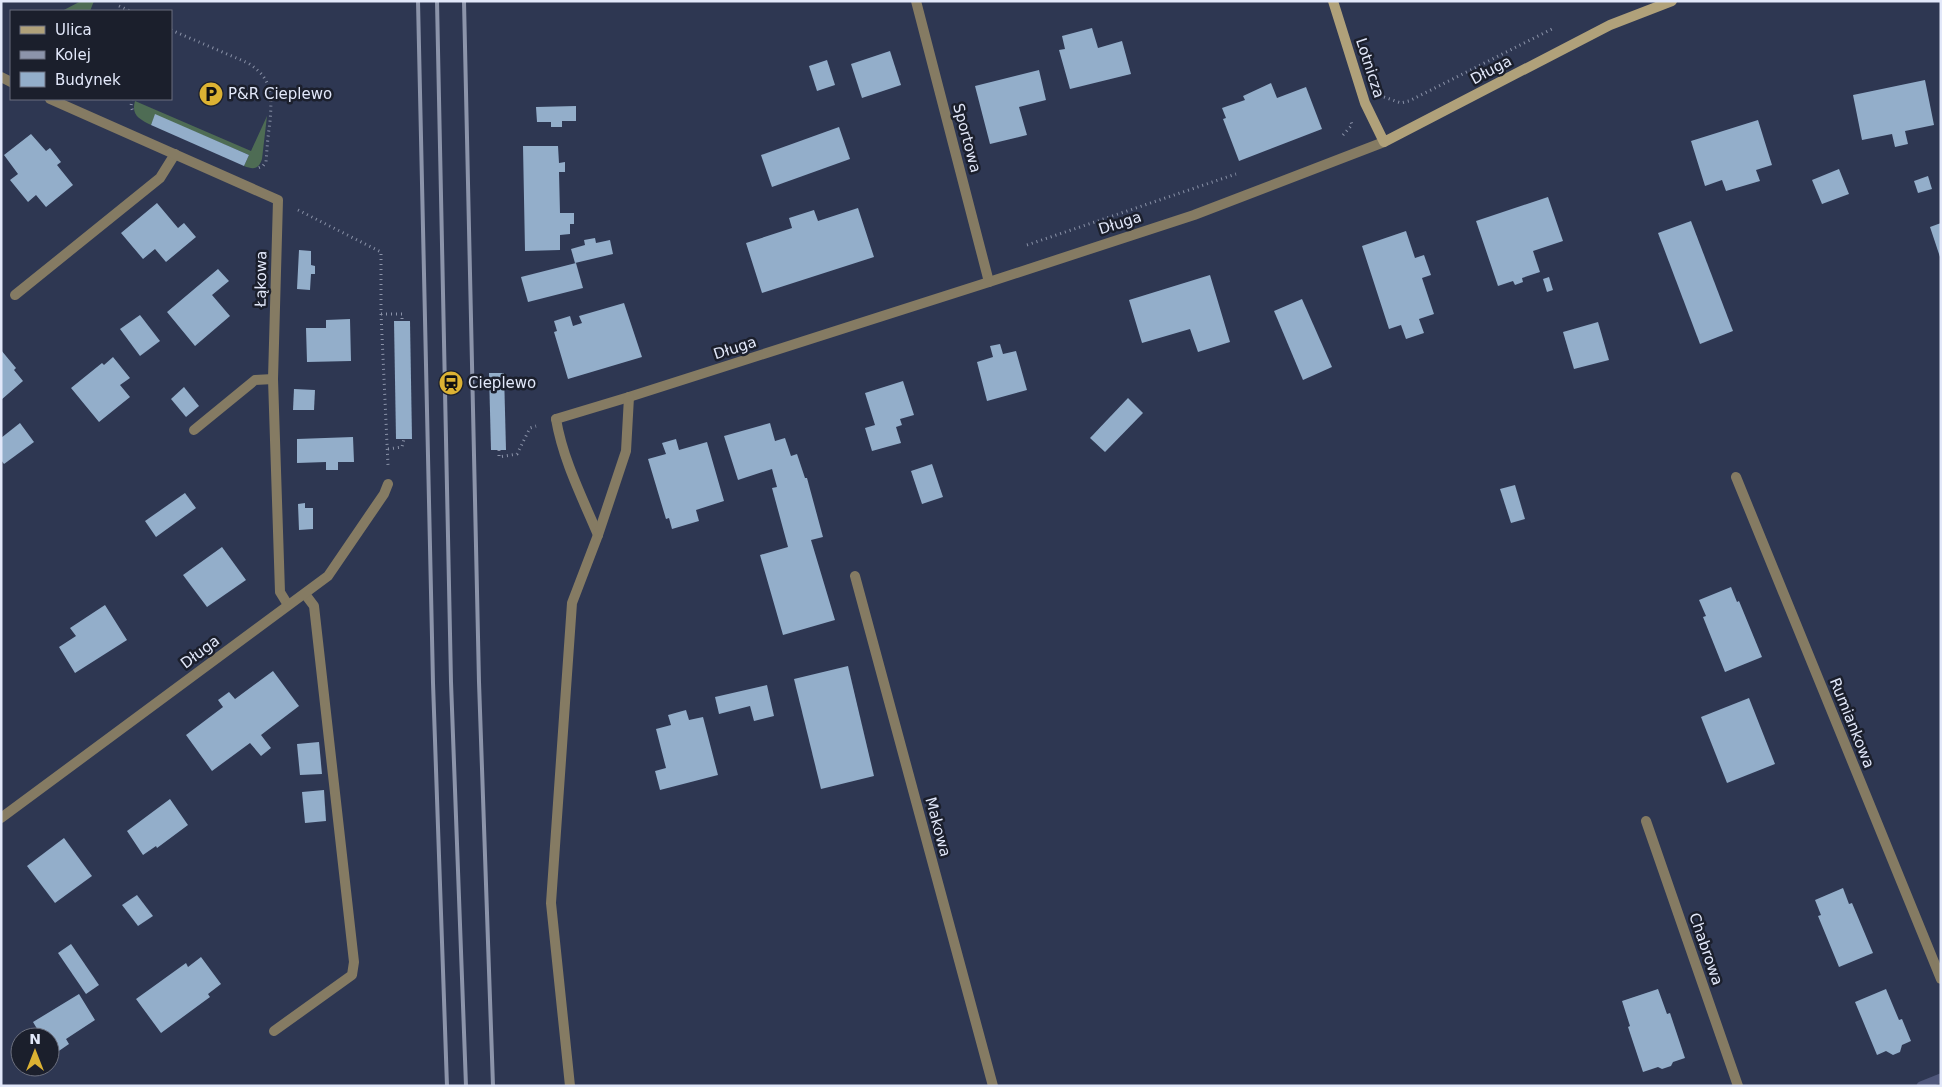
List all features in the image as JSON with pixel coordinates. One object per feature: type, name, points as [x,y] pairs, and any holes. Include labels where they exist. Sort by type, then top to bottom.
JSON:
[{"type":"street","name":"Sportowa","points":[[916,1],[989,282]]},
{"type":"street","name":"Lotnicza","points":[[1333,1],[1365,103],[1384,142]]},
{"type":"street","name":"Długa","points":[[556,419],[1194,215],[1384,142],[1610,24],[1672,1]]},
{"type":"street","points":[[52,100],[278,200]]},
{"type":"street","points":[[15,295],[160,178],[174,154]]},
{"type":"street","name":"Łąkowa","points":[[278,200],[273,379],[280,592],[288,605]]},
{"type":"street","points":[[194,430],[255,380],[273,379]]},
{"type":"street","points":[[570,1086],[551,903],[572,603],[598,535],[626,451],[629,397]]},
{"type":"street","points":[[556,419],[560,442],[567,464],[598,535]]},
{"type":"street","name":"Rumiankowa","points":[[1736,478],[1941,979]]},
{"type":"street","name":"Długa","points":[[1,818],[328,576],[384,494],[388,484]]},
{"type":"street","name":"Makowa","points":[[855,576],[993,1086]]},
{"type":"street","points":[[274,1030],[352,975],[354,962],[314,606],[305,594]]},
{"type":"street","name":"Chabrowa","points":[[1646,821],[1738,1086]]},
{"type":"path","points":[[118,6],[128,10]]},
{"type":"path","points":[[1339,139],[1352,125],[1346,110],[1385,96],[1401,103],[1409,101],[1560,25]]},
{"type":"path","points":[[172,30],[248,63],[256,68],[264,78],[272,96],[266,162],[263,166],[257,168]]},
{"type":"path","points":[[132,100],[131,106],[134,114]]},
{"type":"path","points":[[1021,247],[1245,171]]},
{"type":"path","points":[[278,200],[381,252],[381,314],[388,484]]},
{"type":"path","points":[[381,314],[402,314],[402,321]]},
{"type":"path","points":[[499,450],[499,457],[517,454],[530,428],[556,419]]},
{"type":"path","points":[[388,449],[402,447],[404,438]]},
{"type":"green space","points":[[81,1],[94,1],[90,10],[64,10]]},
{"type":"green space","points":[[135,101],[251,151],[267,116],[261,162],[256,168],[244,166],[249,155],[155,115],[151,125],[143,121],[135,113]]},
{"type":"building","points":[[1092,28],[1098,48],[1122,41],[1131,74],[1070,89],[1059,50],[1065,49],[1062,36]]},
{"type":"building","points":[[890,51],[901,85],[862,98],[851,64]]},
{"type":"building","points":[[827,60],[835,85],[817,91],[809,66]]},
{"type":"building","points":[[1039,70],[1046,100],[1019,107],[1027,135],[990,144],[975,86]]},
{"type":"building","points":[[1925,80],[1934,125],[1905,131],[1908,144],[1895,147],[1892,134],[1862,140],[1853,95]]},
{"type":"building","points":[[1271,83],[1277,98],[1306,87],[1322,129],[1239,161],[1223,119],[1226,118],[1222,108],[1245,100],[1243,96]]},
{"type":"building","points":[[576,106],[576,121],[562,121],[562,127],[551,127],[551,122],[537,122],[536,107]]},
{"type":"building","points":[[155,114],[249,155],[244,166],[151,125]]},
{"type":"building","points":[[1758,120],[1772,165],[1756,170],[1760,181],[1726,191],[1722,180],[1705,186],[1691,141]]},
{"type":"building","points":[[839,127],[850,159],[772,187],[761,155]]},
{"type":"building","points":[[31,134],[46,151],[50,148],[61,162],[57,165],[73,185],[46,207],[36,195],[28,202],[10,180],[18,174],[4,155]]},
{"type":"building","points":[[523,146],[558,146],[559,163],[565,162],[565,172],[559,172],[560,213],[574,213],[574,224],[570,224],[570,234],[560,235],[560,250],[525,251]]},
{"type":"building","points":[[1839,169],[1849,194],[1822,204],[1812,180]]},
{"type":"building","points":[[1928,176],[1932,189],[1918,193],[1914,181]]},
{"type":"building","points":[[1548,197],[1563,241],[1533,251],[1540,272],[1522,278],[1523,282],[1515,285],[1513,281],[1498,286],[1476,221]]},
{"type":"building","points":[[157,203],[178,228],[184,223],[196,237],[166,262],[155,249],[143,259],[121,233]]},
{"type":"building","points":[[858,208],[874,257],[762,293],[746,243],[792,228],[789,218],[814,210],[818,221]]},
{"type":"building","points":[[1691,221],[1733,331],[1700,344],[1658,233]]},
{"type":"building","points":[[1941,223],[1941,257],[1940,257],[1930,227]]},
{"type":"building","points":[[1406,231],[1415,258],[1424,255],[1431,275],[1422,278],[1434,314],[1419,319],[1424,333],[1406,339],[1401,325],[1389,329],[1362,246]]},
{"type":"building","points":[[595,238],[596,243],[610,240],[613,254],[575,263],[571,249],[585,245],[584,240]]},
{"type":"building","points":[[299,250],[311,251],[311,265],[315,266],[315,274],[311,274],[310,290],[297,289]]},
{"type":"building","points":[[576,263],[583,288],[528,302],[521,277]]},
{"type":"building","points":[[218,269],[229,281],[212,295],[230,316],[195,346],[167,312]]},
{"type":"building","points":[[1210,275],[1230,342],[1198,352],[1190,329],[1142,343],[1129,300]]},
{"type":"building","points":[[1549,277],[1553,290],[1547,292],[1543,279]]},
{"type":"building","points":[[1302,299],[1332,367],[1303,380],[1274,311]]},
{"type":"building","points":[[624,303],[642,357],[568,379],[554,332],[557,331],[554,321],[570,316],[573,326],[582,323],[579,316]]},
{"type":"building","points":[[140,315],[160,341],[140,356],[120,329]]},
{"type":"building","points":[[350,319],[351,361],[307,362],[306,328],[326,328],[326,320]]},
{"type":"building","points":[[394,321],[410,321],[412,439],[396,439]]},
{"type":"building","points":[[1598,322],[1609,360],[1574,369],[1563,332]]},
{"type":"building","points":[[1000,344],[1003,354],[1016,351],[1027,390],[987,401],[977,362],[993,357],[990,346]]},
{"type":"building","points":[[1,350],[16,368],[14,370],[23,381],[1,400]]},
{"type":"building","points":[[113,357],[130,378],[120,385],[130,397],[99,422],[71,388],[102,363],[104,365]]},
{"type":"building","points":[[489,373],[504,373],[506,450],[491,450]]},
{"type":"building","points":[[903,381],[914,415],[900,419],[902,425],[896,427],[901,443],[872,451],[865,428],[875,425],[865,393]]},
{"type":"building","points":[[184,387],[199,406],[186,417],[171,399]]},
{"type":"building","points":[[294,389],[315,390],[314,410],[293,410]]},
{"type":"building","points":[[1128,398],[1143,413],[1105,452],[1090,438]]},
{"type":"building","points":[[20,423],[34,442],[4,464],[1,460],[1,438]]},
{"type":"building","points":[[770,423],[775,441],[785,438],[791,456],[797,454],[805,478],[807,478],[823,537],[811,540],[835,620],[783,635],[760,555],[788,547],[772,488],[777,487],[772,469],[738,480],[724,436]]},
{"type":"building","points":[[353,437],[354,462],[338,462],[338,470],[326,470],[326,462],[297,463],[297,439]]},
{"type":"building","points":[[676,439],[679,450],[707,442],[724,501],[696,510],[699,521],[672,529],[669,518],[666,519],[648,459],[666,454],[662,443]]},
{"type":"building","points":[[932,464],[943,497],[922,504],[911,471]]},
{"type":"building","points":[[1515,485],[1525,519],[1511,523],[1500,489]]},
{"type":"building","points":[[185,493],[196,508],[156,537],[145,521]]},
{"type":"building","points":[[305,503],[305,508],[313,508],[313,529],[299,530],[298,504]]},
{"type":"building","points":[[222,547],[246,580],[207,607],[183,575]]},
{"type":"building","points":[[1731,587],[1737,602],[1739,601],[1762,657],[1725,672],[1703,617],[1706,616],[1699,600]]},
{"type":"building","points":[[105,605],[127,640],[75,673],[59,647],[76,636],[70,628]]},
{"type":"building","points":[[848,666],[874,776],[821,789],[794,679]]},
{"type":"building","points":[[273,671],[299,706],[261,735],[271,748],[261,756],[250,743],[212,771],[186,735],[223,707],[218,700],[229,692],[235,699]]},
{"type":"building","points":[[767,685],[774,716],[754,721],[750,706],[719,714],[715,697]]},
{"type":"building","points":[[1749,698],[1775,764],[1727,783],[1701,717]]},
{"type":"building","points":[[686,710],[689,720],[703,717],[718,775],[660,790],[655,771],[666,768],[656,729],[671,725],[668,715]]},
{"type":"building","points":[[319,742],[322,774],[300,775],[297,744]]},
{"type":"building","points":[[324,790],[326,821],[305,823],[302,792]]},
{"type":"building","points":[[170,799],[188,825],[157,848],[156,846],[143,855],[127,831]]},
{"type":"building","points":[[64,838],[92,876],[55,903],[27,866]]},
{"type":"building","points":[[1843,888],[1849,904],[1852,903],[1873,953],[1839,967],[1818,916],[1821,915],[1815,900]]},
{"type":"building","points":[[137,895],[153,916],[138,926],[122,905]]},
{"type":"building","points":[[71,944],[99,985],[86,994],[58,953]]},
{"type":"building","points":[[201,957],[221,984],[208,994],[210,997],[161,1033],[136,999],[186,963],[188,967]]},
{"type":"building","points":[[1658,989],[1667,1014],[1670,1013],[1685,1058],[1673,1062],[1671,1066],[1662,1069],[1658,1067],[1643,1072],[1628,1027],[1630,1026],[1622,1001]]},
{"type":"building","points":[[1886,989],[1899,1020],[1902,1019],[1911,1041],[1902,1045],[1900,1052],[1893,1055],[1886,1051],[1877,1055],[1855,1002]]},
{"type":"building","points":[[79,994],[95,1020],[66,1039],[69,1044],[60,1050],[60,1027],[36,1027],[33,1022]]},
{"type":"waterway","points":[[1921,1086],[1941,1078]]},
{"type":"railway","points":[[418,1],[433,683],[447,1086]]},
{"type":"railway","points":[[437,1],[451,682],[466,1086]]},
{"type":"railway","points":[[464,1],[479,682],[493,1086]]},
{"type":"place","name":"P&R Cieplewo","points":[[211,94]]},
{"type":"place","name":"Cieplewo","points":[[451,383]]}]
